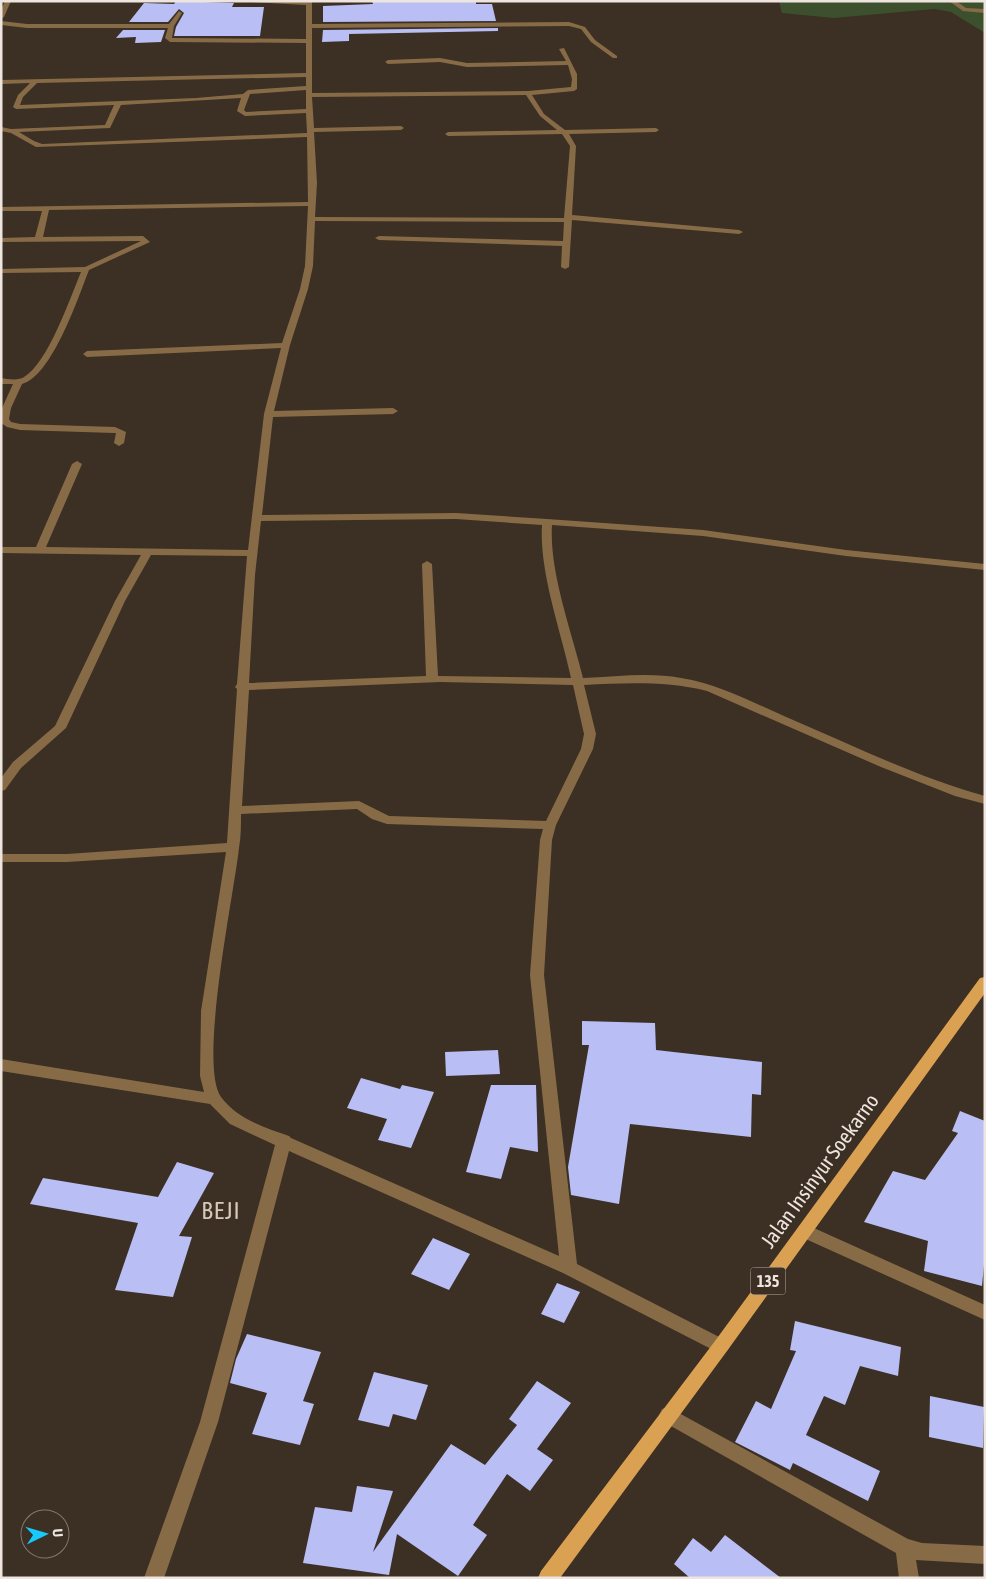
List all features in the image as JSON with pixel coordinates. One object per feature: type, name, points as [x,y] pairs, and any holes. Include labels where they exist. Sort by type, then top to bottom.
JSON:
[{"type":"main road","name":"Jalan Insinyur Soekarno","points":[[548,1578],[721,1346],[985,982]]},
{"type":"street","points":[[1,17],[8,1]]},
{"type":"street","points":[[233,1],[309,2],[310,26],[308,41],[313,204],[308,266],[304,289],[286,344],[269,414],[252,553],[233,847],[208,1011],[207,1076],[214,1099],[235,1120],[284,1140],[569,1268],[721,1346]]},
{"type":"street","points":[[952,1],[965,10],[985,11]]},
{"type":"street","points":[[179,12],[171,26],[168,38],[170,40],[308,41]]},
{"type":"street","points":[[1,23],[27,26],[171,26]]},
{"type":"street","points":[[310,26],[569,24],[583,28],[593,41],[615,57]]},
{"type":"street","points":[[1,82],[310,86],[528,93],[574,89],[576,82],[570,62],[562,49]]},
{"type":"street","points":[[388,62],[440,60],[467,65],[570,62]]},
{"type":"street","points":[[34,83],[20,96],[16,107],[196,100],[245,96]]},
{"type":"street","points":[[310,86],[248,92],[240,111],[245,114],[310,111]]},
{"type":"street","points":[[528,93],[542,116],[564,132],[573,146],[568,244],[565,266]]},
{"type":"street","points":[[1,129],[106,127],[110,125],[119,102]]},
{"type":"street","points":[[14,130],[39,145],[225,139],[401,128]]},
{"type":"street","points":[[225,129],[225,139]]},
{"type":"street","points":[[448,134],[656,130]]},
{"type":"street","points":[[1,209],[313,204]]},
{"type":"street","points":[[38,240],[46,208]]},
{"type":"street","points":[[311,219],[569,219],[739,232]]},
{"type":"street","points":[[1,240],[142,238],[146,240],[143,244],[86,268],[1,271]]},
{"type":"street","points":[[379,238],[568,244]]},
{"type":"street","points":[[1,381],[19,382],[29,379],[48,356],[86,268]]},
{"type":"street","points":[[87,354],[286,344]]},
{"type":"street","points":[[19,382],[2,415],[8,425],[119,430],[121,432],[119,443]]},
{"type":"street","points":[[269,414],[393,411]]},
{"type":"street","points":[[40,550],[76,464]]},
{"type":"street","points":[[257,518],[456,516],[547,522],[703,533],[846,553],[985,567]]},
{"type":"street","points":[[547,522],[546,533],[553,583],[590,734],[590,741],[550,824],[546,840],[537,974],[569,1268]]},
{"type":"street","points":[[1,550],[252,553]]},
{"type":"street","points":[[1,787],[17,765],[60,728],[120,601],[147,553]]},
{"type":"street","points":[[426,564],[432,679]]},
{"type":"street","points":[[242,687],[432,679],[577,682],[650,679],[680,681],[711,688],[884,764],[958,793],[985,800]]},
{"type":"street","points":[[236,810],[360,805],[387,820],[550,824]]},
{"type":"street","points":[[1,858],[67,858],[233,847]]},
{"type":"street","points":[[1,1066],[214,1099]]},
{"type":"street","points":[[154,1578],[209,1422],[284,1140]]},
{"type":"street","points":[[805,1231],[985,1313]]},
{"type":"street","points":[[668,1415],[905,1548],[922,1552],[985,1555]]},
{"type":"street","points":[[905,1548],[909,1578]]},
{"type":"green space","points":[[779,1],[985,1],[985,33],[951,12],[934,9],[834,18],[782,13]]},
{"type":"building","points":[[176,1],[234,3],[232,7],[264,7],[260,36],[174,36],[176,27],[184,13],[179,9],[168,22],[129,22],[144,3],[174,4]]},
{"type":"building","points":[[372,1],[476,1],[476,4],[492,4],[496,21],[323,22],[323,6],[373,4]]},
{"type":"building","points":[[498,28],[498,31],[349,34],[349,41],[322,42],[323,30]]},
{"type":"building","points":[[123,30],[165,30],[161,42],[135,43],[136,37],[116,38]]},
{"type":"building","points":[[582,1021],[655,1023],[656,1050],[762,1062],[761,1095],[752,1094],[751,1137],[630,1124],[619,1204],[571,1195],[568,1167],[589,1045],[582,1045]]},
{"type":"building","points":[[498,1050],[500,1074],[446,1076],[445,1052]]},
{"type":"building","points":[[361,1078],[400,1089],[402,1085],[434,1092],[411,1148],[378,1140],[387,1119],[347,1108]]},
{"type":"building","points":[[491,1085],[536,1085],[538,1152],[510,1147],[501,1179],[466,1172]]},
{"type":"building","points":[[960,1111],[985,1121],[985,1254],[982,1286],[924,1271],[928,1241],[864,1222],[893,1171],[925,1180],[958,1133],[952,1131]]},
{"type":"building","points":[[177,1162],[214,1173],[179,1236],[192,1237],[173,1297],[115,1290],[138,1223],[30,1204],[43,1178],[158,1197]]},
{"type":"building","points":[[433,1238],[470,1254],[449,1290],[411,1274]]},
{"type":"building","points":[[557,1283],[580,1292],[564,1323],[541,1314]]},
{"type":"building","points":[[795,1321],[901,1347],[898,1376],[860,1366],[845,1405],[824,1396],[806,1435],[880,1471],[868,1501],[793,1463],[790,1470],[735,1442],[756,1401],[771,1409],[796,1351],[790,1350]]},
{"type":"building","points":[[247,1334],[321,1352],[303,1401],[314,1404],[300,1445],[252,1434],[267,1393],[230,1383],[236,1359]]},
{"type":"building","points":[[374,1372],[428,1385],[416,1420],[393,1414],[389,1427],[358,1420]]},
{"type":"building","points":[[537,1381],[571,1403],[537,1449],[553,1460],[530,1491],[507,1474],[473,1525],[487,1535],[458,1576],[397,1534],[389,1575],[303,1563],[315,1507],[352,1512],[357,1486],[393,1491],[373,1552],[451,1444],[485,1465],[517,1425],[509,1419]]},
{"type":"building","points":[[930,1396],[984,1407],[983,1448],[929,1437]]},
{"type":"building","points":[[725,1535],[781,1578],[690,1578],[674,1564],[693,1538],[711,1552]]},
{"type":"district","name":"BEJI","points":[[221,1211]]}]
